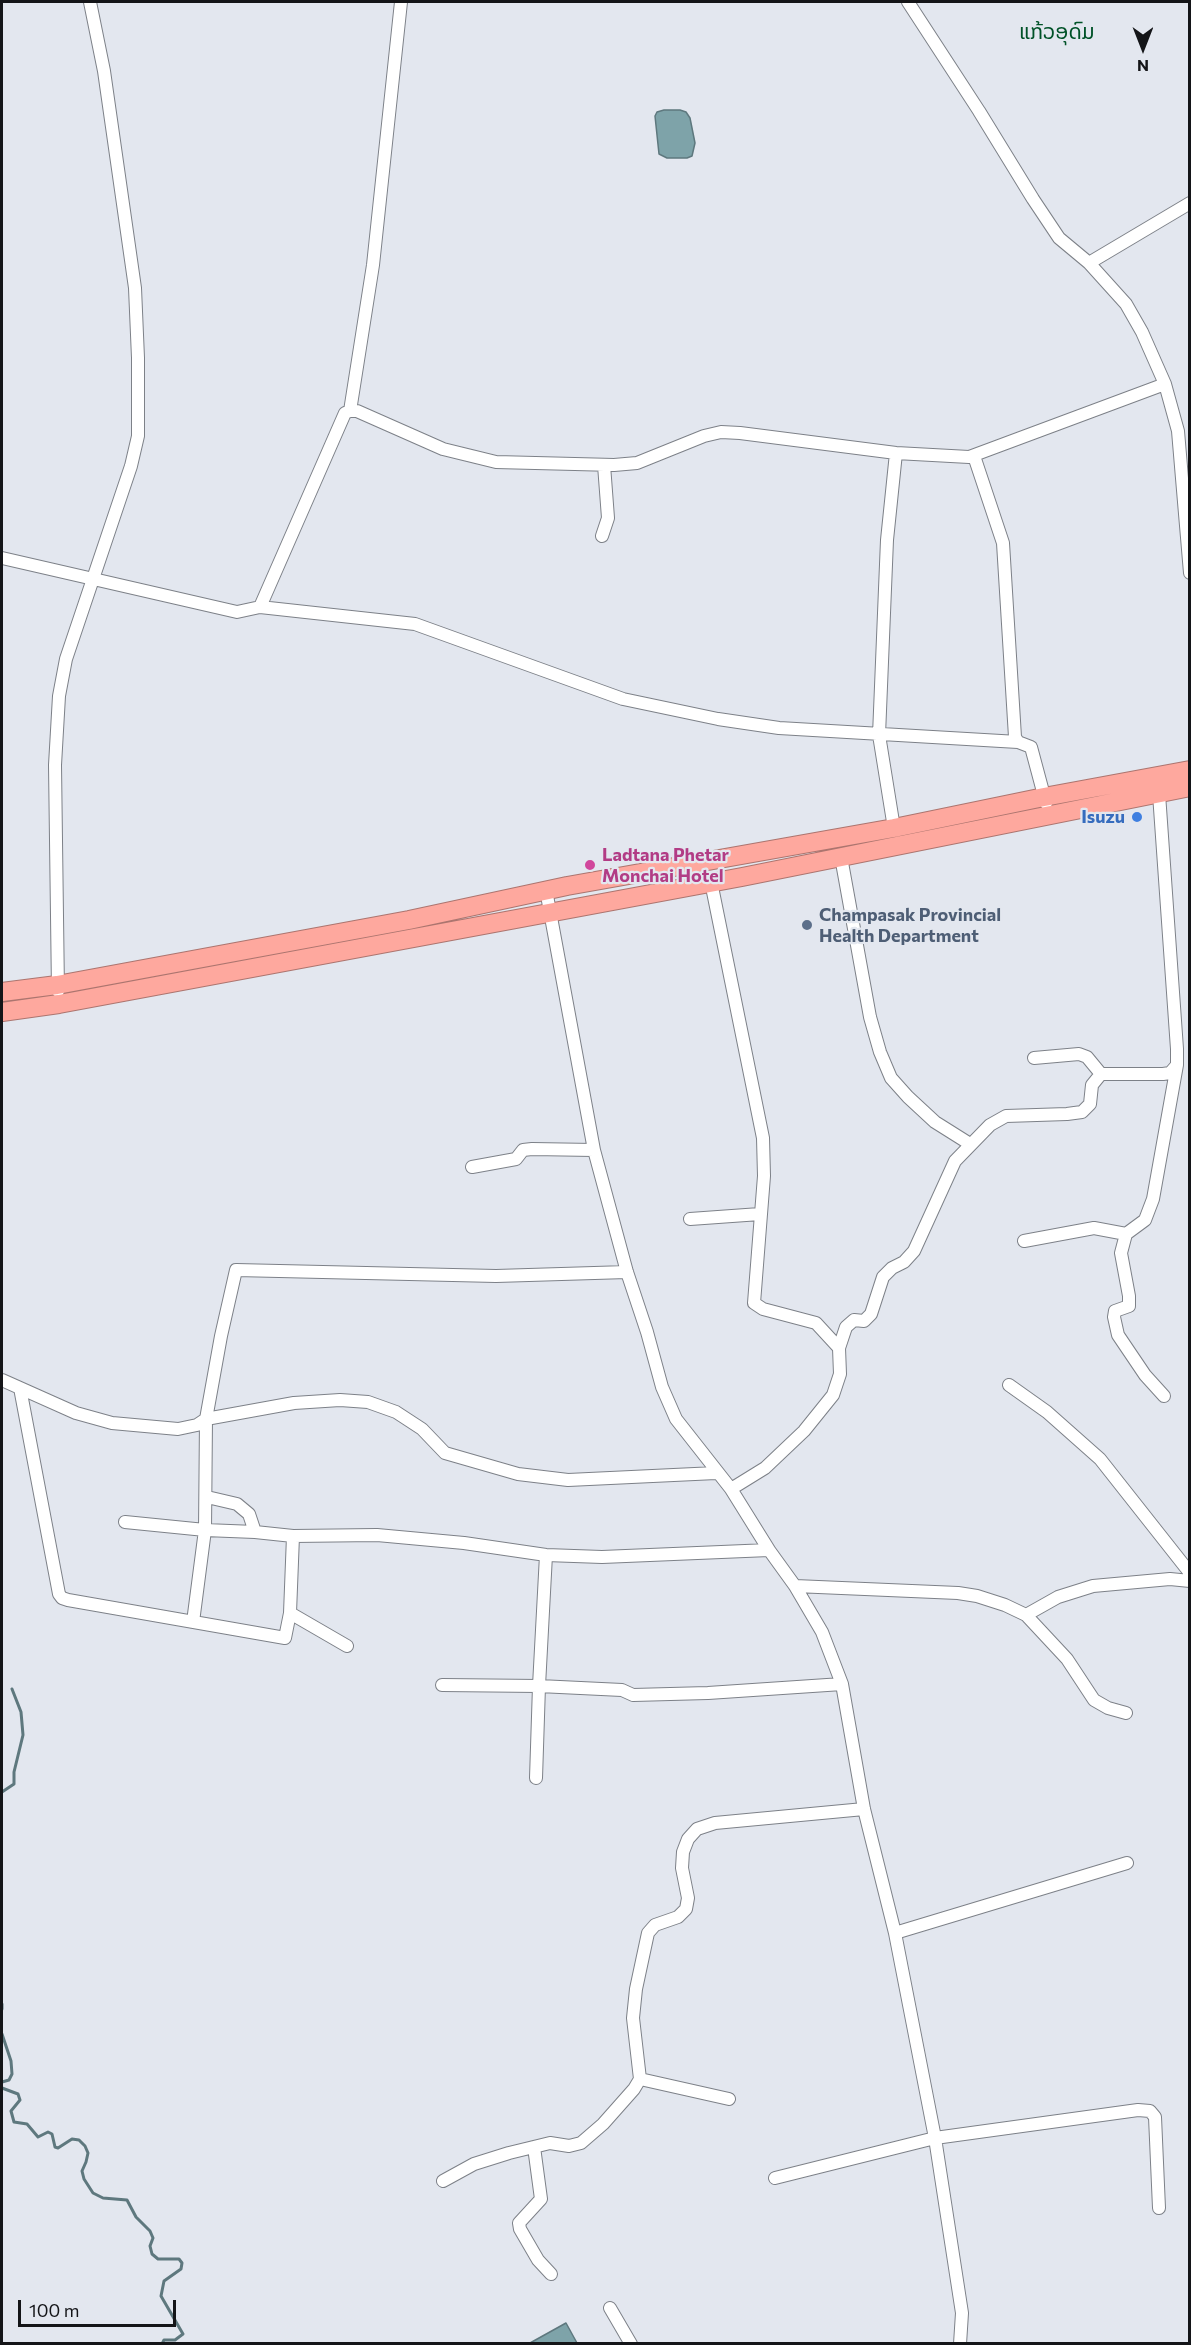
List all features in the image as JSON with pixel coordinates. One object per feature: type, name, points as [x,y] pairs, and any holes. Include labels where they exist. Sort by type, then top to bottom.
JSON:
[{"type":"highway","points":[[2,992],[57,985],[409,920],[546,890],[894,828],[1190,770]]},
{"type":"highway","points":[[2,1012],[59,1004],[711,882],[1190,787]]},
{"type":"street","points":[[59,1004],[56,765],[59,696],[66,659],[131,466],[138,436],[135,288],[104,71],[90,2]]},
{"type":"street","points":[[350,411],[374,257],[401,2]]},
{"type":"street","points":[[908,2],[1059,238],[1089,263],[1126,304],[1142,332],[1165,384],[1178,431],[1190,573]]},
{"type":"street","points":[[1089,263],[1190,203]]},
{"type":"street","points":[[260,607],[345,413],[350,411],[357,411],[443,449],[496,462],[604,465],[637,463],[652,459],[704,436],[721,432],[896,453],[974,456],[1165,384]]},
{"type":"street","points":[[894,828],[879,735],[887,540],[896,453]]},
{"type":"street","points":[[974,456],[1003,543],[1015,737],[1018,742]]},
{"type":"street","points":[[602,536],[608,518],[604,465]]},
{"type":"street","points":[[2,558],[237,612],[260,607],[415,624],[606,694],[679,712],[779,728],[1018,742],[1031,747],[1049,816]]},
{"type":"street","points":[[1159,794],[1178,1049],[1177,1065],[1153,1199],[1145,1220],[1126,1234],[1121,1253],[1129,1306],[1115,1311],[1114,1317],[1118,1335],[1144,1375],[1164,1395]]},
{"type":"street","points":[[841,857],[870,1017],[880,1052],[891,1078],[935,1122],[970,1144]]},
{"type":"street","points":[[711,882],[763,1138],[764,1176],[754,1303],[763,1309],[816,1323],[839,1348]]},
{"type":"street","points":[[546,890],[594,1150],[627,1272],[662,1387],[676,1419],[716,1473],[731,1489],[769,1550],[795,1586],[822,1632],[842,1684],[864,1809],[895,1933],[935,2138],[962,2313],[960,2343]]},
{"type":"street","points":[[1034,1058],[1079,1054],[1087,1057],[1101,1074]]},
{"type":"street","points":[[1101,1074],[1163,1074],[1170,1073],[1177,1065]]},
{"type":"street","points":[[731,1489],[765,1468],[804,1431],[833,1395],[840,1374],[839,1348],[846,1327],[854,1320],[864,1321],[871,1314],[883,1277],[892,1268],[904,1262],[914,1251],[955,1161],[970,1144],[990,1125],[1006,1116],[1082,1112],[1090,1104],[1092,1085],[1101,1074]]},
{"type":"street","points":[[472,1167],[516,1159],[527,1149],[594,1150]]},
{"type":"street","points":[[690,1219],[760,1214]]},
{"type":"street","points":[[1024,1240],[1094,1228],[1126,1234]]},
{"type":"street","points":[[193,1622],[205,1530],[206,1419],[220,1336],[236,1270],[496,1276],[627,1272]]},
{"type":"street","points":[[2,1380],[76,1413],[112,1424],[178,1429],[197,1425],[206,1419],[294,1403],[340,1400],[368,1402],[396,1412],[422,1429],[445,1453],[518,1474],[568,1480],[716,1473]]},
{"type":"street","points":[[1010,1385],[1047,1412],[1100,1458],[1190,1573]]},
{"type":"street","points":[[20,1388],[59,1594],[62,1598],[285,1638],[290,1613],[293,1536]]},
{"type":"street","points":[[207,1497],[237,1504],[249,1514],[255,1532]]},
{"type":"street","points":[[125,1522],[293,1536],[377,1535],[464,1543],[546,1555],[602,1557],[769,1550]]},
{"type":"street","points":[[536,1778],[538,1686],[546,1555]]},
{"type":"street","points":[[1026,1616],[1058,1597],[1093,1586],[1170,1579],[1190,1581]]},
{"type":"street","points":[[795,1586],[958,1593],[1005,1605],[1026,1616],[1068,1659],[1094,1700],[1108,1708],[1126,1713]]},
{"type":"street","points":[[290,1613],[347,1646]]},
{"type":"street","points":[[442,1684],[622,1690],[633,1695],[708,1693],[842,1684]]},
{"type":"street","points":[[443,2181],[474,2164],[534,2147],[550,2144],[569,2146],[581,2143],[603,2124],[640,2079],[633,2018],[636,1989],[648,1933],[655,1924],[678,1917],[686,1909],[688,1898],[682,1868],[683,1852],[688,1839],[697,1829],[715,1823],[864,1809]]},
{"type":"street","points":[[895,1933],[1127,1863]]},
{"type":"street","points":[[640,2079],[729,2099]]},
{"type":"street","points":[[775,2178],[935,2138],[1138,2110],[1150,2111],[1155,2117],[1159,2208]]},
{"type":"street","points":[[534,2147],[541,2199],[519,2223],[520,2229],[538,2260],[551,2274]]},
{"type":"street","points":[[610,2308],[631,2343]]},
{"type":"water","points":[[680,110],[686,112],[690,118],[695,143],[692,156],[667,158],[659,154],[655,116],[657,112]]},
{"type":"water","points":[[566,2323],[577,2343],[530,2343]]},
{"type":"waterway","points":[[2,1792],[14,1784],[14,1772],[23,1735],[21,1712],[12,1689]]},
{"type":"waterway","points":[[2,2004],[2,2009]]},
{"type":"waterway","points":[[2,2034],[11,2061],[12,2074],[9,2080],[2,2082]]},
{"type":"waterway","points":[[2,2088],[18,2094],[20,2100],[11,2111],[14,2122],[27,2124],[38,2137],[48,2132],[52,2134],[55,2147],[58,2148],[72,2139],[79,2140],[88,2153],[82,2171],[93,2193],[103,2198],[127,2200],[136,2217],[150,2231],[153,2238],[150,2246],[152,2254],[158,2259],[179,2259],[182,2263],[181,2269],[164,2281],[161,2296],[183,2334],[175,2340],[164,2340],[162,2344]]},
{"type":"place","name":"Isuzu","points":[[1137,817]]},
{"type":"place","name":"Ladtana Phetar Monchai Hotel","points":[[590,865]]},
{"type":"place","name":"Champasak Provincial Health Department","points":[[807,925]]},
{"type":"district","name":"ແກ້ວອຸດົມ","points":[[1057,32]]}]
